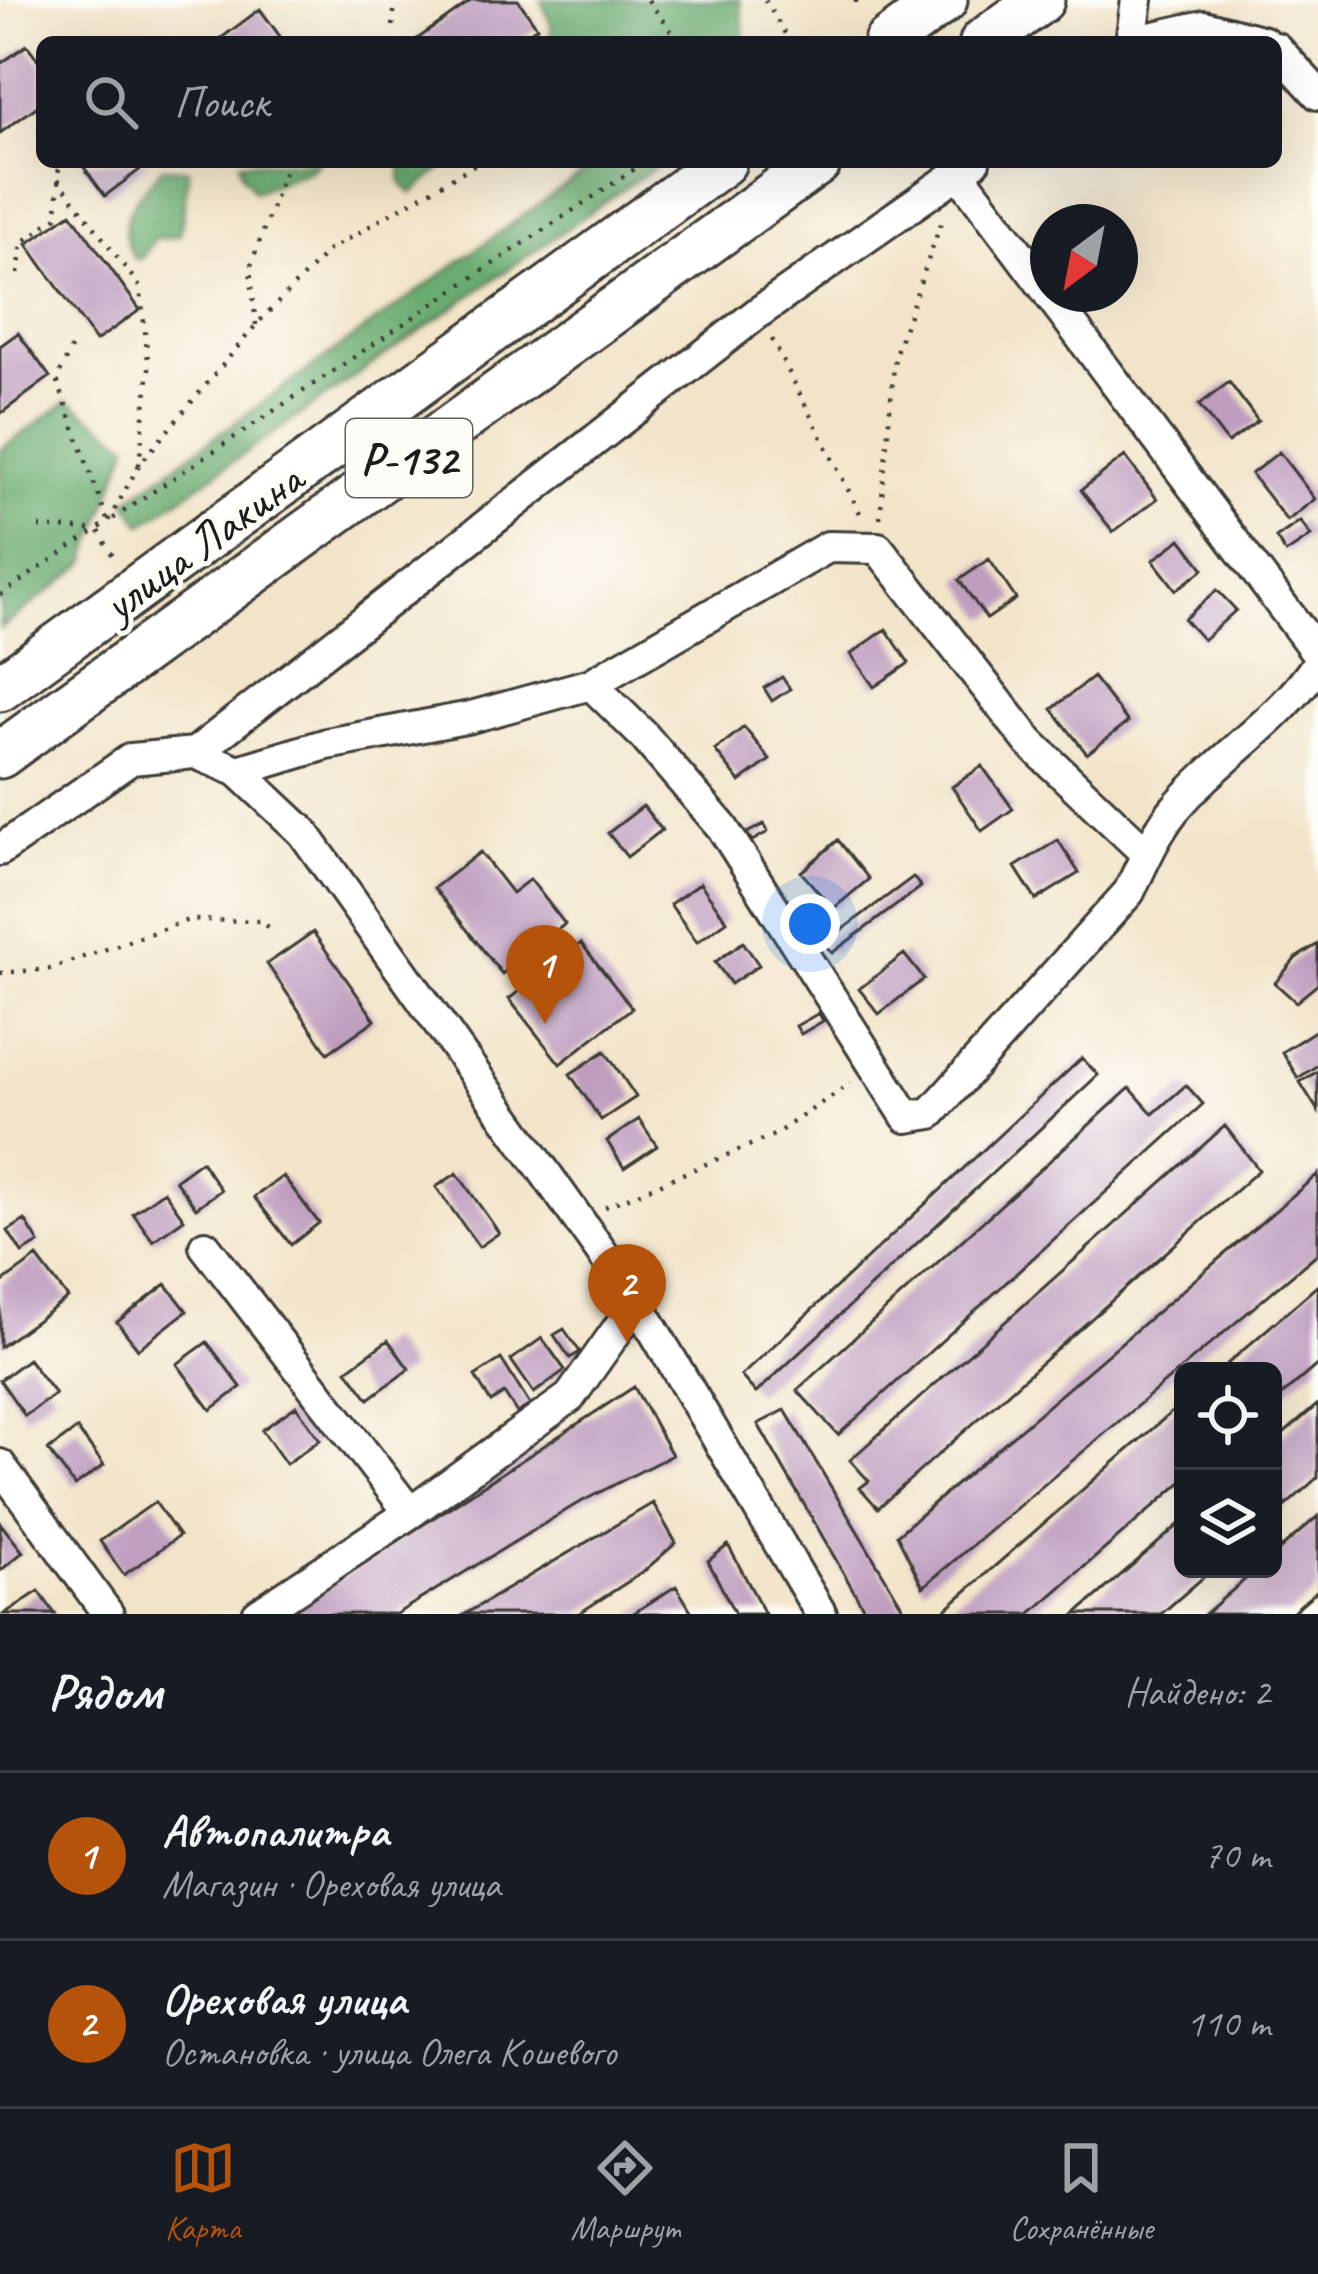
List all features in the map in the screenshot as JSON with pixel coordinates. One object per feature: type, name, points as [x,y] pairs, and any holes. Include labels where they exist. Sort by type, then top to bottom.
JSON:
[{"type":"highway","points":[[872,27],[944,0]]},
{"type":"highway","points":[[991,36],[1041,0]]},
{"type":"highway","name":"улица Лакина","points":[[0,688],[715,168]]},
{"type":"highway","name":"улица Лакина","points":[[0,755],[810,168]]},
{"type":"street","points":[[1133,36],[1136,0]]},
{"type":"street","points":[[1159,36],[1204,26],[1242,36]]},
{"type":"street","points":[[1282,55],[1318,94]]},
{"type":"street","points":[[195,753],[759,312],[965,168]]},
{"type":"street","points":[[967,168],[1030,264]]},
{"type":"street","points":[[1063,312],[1318,654]]},
{"type":"street","points":[[238,771],[327,744],[471,717],[591,684],[828,547],[878,548],[1030,743],[1147,854]]},
{"type":"street","points":[[591,684],[643,735],[722,827],[907,1117],[931,1113],[1129,892],[1174,810],[1299,693],[1318,663]]},
{"type":"street","points":[[0,850],[130,759],[195,753],[238,771],[303,832],[638,1302],[821,1614]]},
{"type":"street","points":[[205,1246],[410,1513]]},
{"type":"street","points":[[257,1614],[410,1513],[570,1397],[638,1302]]},
{"type":"street","points":[[0,1465],[108,1614]]},
{"type":"path","points":[[393,26],[394,0]]},
{"type":"path","points":[[648,0],[675,36]]},
{"type":"path","points":[[765,0],[786,36]]},
{"type":"path","points":[[856,0],[872,27]]},
{"type":"path","points":[[18,274],[22,243],[57,217],[59,168]]},
{"type":"path","points":[[256,325],[250,268],[286,168]]},
{"type":"path","points":[[108,522],[139,465],[256,325],[329,250],[468,168]]},
{"type":"path","points":[[0,595],[636,168]]},
{"type":"path","points":[[878,548],[896,355],[966,168]]},
{"type":"path","points":[[58,179],[140,287],[148,369],[139,465]]},
{"type":"path","points":[[759,312],[878,548]]},
{"type":"path","points":[[71,348],[57,380],[108,522]]},
{"type":"path","points":[[39,527],[99,530]]},
{"type":"path","points":[[99,530],[117,562]]},
{"type":"path","points":[[0,973],[50,969],[188,920],[260,921],[275,932]]},
{"type":"path","points":[[578,1218],[774,1135],[875,1067]]},
{"type":"green space","points":[[541,0],[740,0],[744,36],[550,36],[552,27]]},
{"type":"green space","points":[[162,168],[189,170],[180,235],[154,240],[142,258],[135,259],[125,233],[126,221]]},
{"type":"green space","points":[[241,168],[312,168],[254,192]]},
{"type":"green space","points":[[402,168],[443,168],[411,194],[401,182]]},
{"type":"green space","points":[[590,168],[653,168],[142,525],[126,501]]},
{"type":"green space","points":[[68,401],[129,444],[85,564],[0,629],[0,450]]},
{"type":"building","points":[[472,0],[518,0],[537,27],[524,36],[421,36]]},
{"type":"building","points":[[260,9],[280,36],[224,36]]},
{"type":"building","points":[[27,45],[36,57],[36,107],[0,133],[0,64]]},
{"type":"building","points":[[84,168],[142,168],[105,196]]},
{"type":"building","points":[[71,213],[140,310],[96,341],[27,244]]},
{"type":"building","points":[[18,333],[50,377],[0,414],[0,346]]},
{"type":"building","points":[[1229,382],[1258,421],[1228,443],[1199,405]]},
{"type":"building","points":[[1279,452],[1315,499],[1287,521],[1251,474]]},
{"type":"building","points":[[1125,456],[1157,499],[1113,532],[1081,490]]},
{"type":"building","points":[[1300,521],[1311,536],[1286,553],[1276,538]]},
{"type":"building","points":[[1181,539],[1204,569],[1176,590],[1153,560]]},
{"type":"building","points":[[989,559],[1016,599],[987,619],[959,580]]},
{"type":"building","points":[[1217,590],[1236,610],[1203,640],[1184,619]]},
{"type":"building","points":[[886,629],[909,663],[874,687],[851,654]]},
{"type":"building","points":[[782,677],[790,689],[772,701],[764,688]]},
{"type":"building","points":[[1093,677],[1128,722],[1087,754],[1052,709]]},
{"type":"building","points":[[744,727],[770,760],[740,782],[715,750]]},
{"type":"building","points":[[982,766],[1013,809],[982,831],[952,787]]},
{"type":"building","points":[[643,806],[662,830],[627,857],[608,833]]},
{"type":"building","points":[[764,824],[768,832],[752,841],[747,833]]},
{"type":"building","points":[[838,840],[869,879],[833,909],[801,872]]},
{"type":"building","points":[[1058,840],[1079,873],[1036,900],[1015,867]]},
{"type":"building","points":[[480,852],[512,893],[530,879],[565,924],[502,974],[434,888]]},
{"type":"building","points":[[913,877],[921,887],[832,953],[824,943]]},
{"type":"building","points":[[700,883],[727,921],[697,942],[670,904]]},
{"type":"building","points":[[313,932],[375,1020],[328,1053],[267,964]]},
{"type":"building","points":[[743,942],[759,965],[731,984],[715,962]]},
{"type":"building","points":[[581,943],[632,1008],[560,1064],[509,999]]},
{"type":"building","points":[[1318,944],[1318,984],[1296,1002],[1275,983],[1296,958]]},
{"type":"building","points":[[904,954],[924,979],[879,1014],[859,989]]},
{"type":"building","points":[[819,1013],[823,1021],[801,1034],[796,1026]]},
{"type":"building","points":[[1318,1029],[1318,1065],[1298,1078],[1282,1052]]},
{"type":"building","points":[[605,1051],[636,1097],[601,1120],[570,1074]]},
{"type":"building","points":[[1082,1058],[1098,1075],[756,1393],[741,1376]]},
{"type":"building","points":[[1318,1071],[1318,1111],[1300,1082]]},
{"type":"building","points":[[1186,1085],[1203,1104],[838,1435],[797,1390],[1130,1088],[1153,1114]]},
{"type":"building","points":[[639,1119],[657,1146],[624,1168],[607,1141]]},
{"type":"building","points":[[1225,1126],[1259,1170],[878,1508],[860,1488],[869,1481],[850,1460]]},
{"type":"building","points":[[201,1161],[221,1190],[196,1208],[175,1180]]},
{"type":"building","points":[[457,1173],[499,1233],[479,1247],[436,1187]]},
{"type":"building","points":[[1318,1174],[1318,1253],[1189,1362],[1174,1362],[1174,1375],[923,1587],[897,1535]]},
{"type":"building","points":[[283,1176],[319,1223],[291,1245],[254,1197]]},
{"type":"building","points":[[164,1191],[184,1219],[153,1241],[133,1213]]},
{"type":"building","points":[[25,1220],[39,1243],[22,1253],[8,1231]]},
{"type":"building","points":[[37,1257],[68,1298],[0,1347],[0,1284]]},
{"type":"building","points":[[166,1284],[187,1311],[138,1349],[117,1322]]},
{"type":"building","points":[[1318,1285],[1318,1364],[1282,1395],[1282,1362],[1229,1362]]},
{"type":"building","points":[[564,1329],[580,1352],[570,1358],[554,1335]]},
{"type":"building","points":[[542,1338],[565,1370],[534,1393],[511,1360]]},
{"type":"building","points":[[388,1340],[409,1369],[369,1399],[347,1370]]},
{"type":"building","points":[[207,1342],[241,1387],[211,1410],[177,1364]]},
{"type":"building","points":[[28,1359],[55,1394],[25,1416],[0,1380]]},
{"type":"building","points":[[501,1359],[530,1405],[517,1413],[504,1393],[491,1402],[475,1376]]},
{"type":"building","points":[[634,1387],[672,1455],[575,1505],[396,1614],[286,1614]]},
{"type":"building","points":[[1318,1404],[1318,1477],[1282,1509],[1282,1470],[1282,1435]]},
{"type":"building","points":[[296,1406],[320,1440],[286,1464],[262,1430]]},
{"type":"building","points":[[785,1410],[907,1614],[867,1614],[758,1424]]},
{"type":"building","points":[[1174,1410],[1174,1489],[1030,1614],[940,1614]]},
{"type":"building","points":[[77,1429],[104,1465],[75,1486],[48,1450]]},
{"type":"building","points":[[155,1502],[179,1536],[124,1575],[100,1541]]},
{"type":"building","points":[[653,1503],[676,1543],[643,1572],[578,1614],[465,1614]]},
{"type":"building","points":[[1318,1516],[1318,1590],[1290,1614],[1205,1614],[1247,1578],[1282,1578],[1282,1547]]},
{"type":"building","points":[[0,1523],[23,1552],[0,1571]]},
{"type":"building","points":[[1174,1529],[1174,1578],[1203,1578],[1161,1614],[1076,1614]]},
{"type":"building","points":[[728,1545],[765,1614],[735,1614],[708,1561]]},
{"type":"building","points":[[676,1586],[693,1614],[632,1614]]},
{"type":"building","points":[[39,1591],[55,1614],[4,1614]]},
{"type":"place","name":"Автопалитра","points":[[545,1024]]},
{"type":"place","name":"Ореховая улица","points":[[627,1343]]}]
